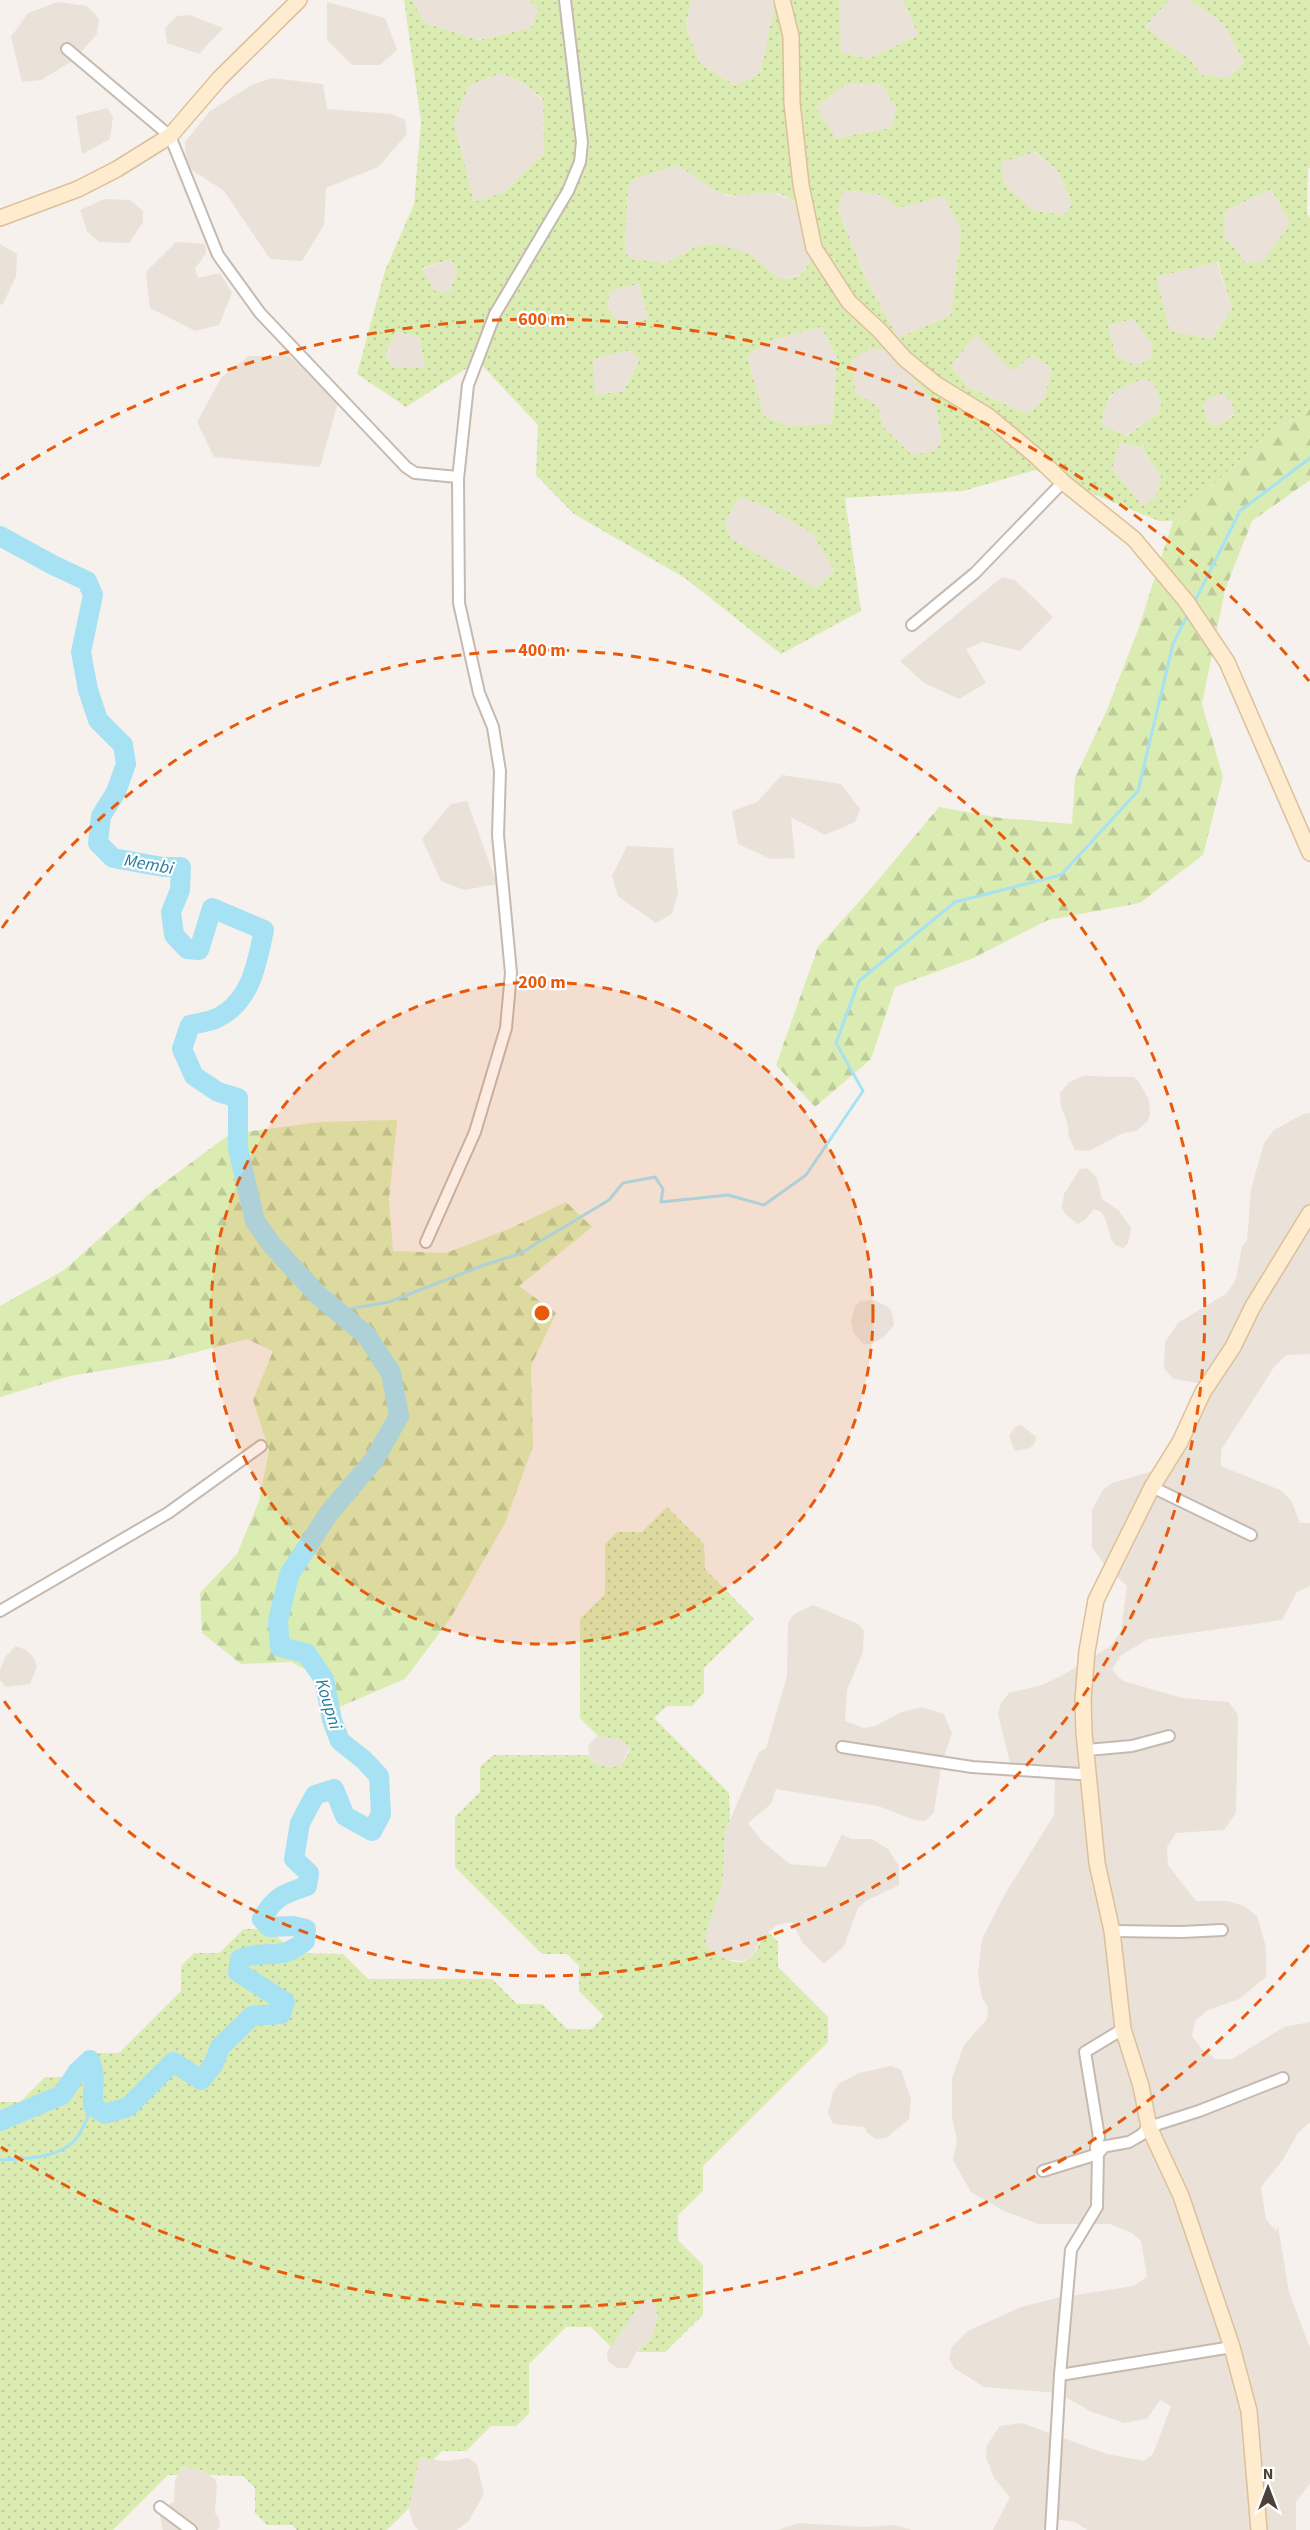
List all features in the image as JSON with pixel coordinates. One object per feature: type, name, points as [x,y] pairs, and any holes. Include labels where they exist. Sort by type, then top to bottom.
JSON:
[{"type":"street","points":[[0,218],[78,189],[117,169],[170,136],[219,79],[299,0]]},
{"type":"street","points":[[426,1242],[475,1131],[506,1028],[511,973],[498,834],[500,771],[493,727],[479,693],[459,603],[458,477],[468,386],[495,314],[568,191],[580,162],[582,142],[565,0]]},
{"type":"street","points":[[782,0],[790,36],[792,103],[801,185],[814,248],[849,302],[905,359],[937,386],[988,416],[1063,482],[1134,539],[1186,601],[1227,662],[1310,853]]},
{"type":"street","points":[[67,49],[170,136],[218,255],[260,313],[406,467],[415,473],[458,477]]},
{"type":"street","points":[[912,625],[975,573],[1063,482]]},
{"type":"street","points":[[1259,2530],[1249,2411],[1232,2347],[1181,2196],[1149,2127],[1141,2086],[1123,2029],[1112,1931],[1097,1863],[1083,1699],[1087,1651],[1096,1600],[1152,1487],[1180,1442],[1203,1392],[1233,1347],[1253,1306],[1310,1213]]},
{"type":"street","points":[[0,1611],[168,1513],[261,1446]]},
{"type":"street","points":[[1152,1487],[1251,1535]]},
{"type":"street","points":[[1087,1750],[1132,1746],[1169,1736]]},
{"type":"street","points":[[842,1747],[972,1767],[1080,1774],[1089,1769]]},
{"type":"street","points":[[1112,1931],[1222,1930]]},
{"type":"street","points":[[1052,2530],[1060,2375],[1071,2250],[1097,2206],[1099,2137],[1085,2052],[1123,2029]]},
{"type":"street","points":[[1043,2171],[1129,2142],[1149,2127],[1199,2111],[1283,2078]]},
{"type":"street","points":[[1060,2375],[1232,2347]]},
{"type":"street","points":[[160,2507],[191,2530]]},
{"type":"shaded area","points":[[412,0],[528,0],[538,8],[531,28],[479,40],[424,23]]},
{"type":"shaded area","points":[[691,0],[772,0],[775,5],[760,73],[735,85],[700,63],[686,27]]},
{"type":"shaded area","points":[[838,0],[903,0],[918,35],[868,59],[841,52]]},
{"type":"shaded area","points":[[1169,0],[1189,0],[1224,24],[1244,62],[1228,78],[1201,75],[1192,61],[1145,27]]},
{"type":"shaded area","points":[[58,2],[87,6],[99,19],[97,34],[74,60],[41,80],[22,82],[11,37],[28,13]]},
{"type":"shaded area","points":[[327,2],[385,18],[397,50],[380,65],[352,65],[327,40]]},
{"type":"shaded area","points":[[190,15],[223,28],[199,54],[167,43],[165,28],[177,16]]},
{"type":"shaded area","points":[[501,73],[523,83],[543,100],[544,153],[504,192],[474,203],[454,123],[469,86]]},
{"type":"shaded area","points":[[272,78],[323,84],[327,109],[392,114],[405,120],[407,134],[378,167],[326,188],[324,225],[302,261],[270,259],[224,191],[186,166],[185,142],[210,111],[252,85]]},
{"type":"shaded area","points":[[848,83],[881,83],[896,108],[891,128],[834,138],[816,107]]},
{"type":"shaded area","points":[[107,108],[113,117],[110,139],[82,154],[76,116]]},
{"type":"shaded area","points":[[1034,152],[1059,172],[1072,204],[1064,215],[1032,210],[1002,183],[1001,162]]},
{"type":"shaded area","points":[[678,165],[727,196],[770,192],[791,199],[805,216],[814,249],[807,267],[800,274],[782,280],[750,254],[695,247],[666,263],[633,259],[625,253],[628,187],[635,179]]},
{"type":"shaded area","points":[[1271,189],[1289,221],[1285,231],[1263,262],[1246,263],[1224,235],[1225,211]]},
{"type":"shaded area","points":[[844,190],[880,195],[898,208],[944,195],[961,230],[951,315],[898,338],[866,279],[838,208]]},
{"type":"shaded area","points":[[104,199],[130,200],[143,211],[143,222],[129,243],[99,242],[87,231],[80,210]]},
{"type":"shaded area","points":[[176,242],[205,244],[206,253],[195,269],[198,278],[220,273],[232,293],[219,325],[195,331],[150,308],[146,272]]},
{"type":"shaded area","points":[[0,244],[17,254],[16,276],[3,304],[0,305]]},
{"type":"shaded area","points":[[451,259],[457,272],[449,292],[435,291],[422,269]]},
{"type":"shaded area","points":[[1217,262],[1232,309],[1212,339],[1170,331],[1155,277]]},
{"type":"shaded area","points":[[639,284],[648,320],[623,327],[608,309],[609,291]]},
{"type":"shaded area","points":[[1133,319],[1152,344],[1151,358],[1137,366],[1116,356],[1108,326]]},
{"type":"shaded area","points":[[821,327],[837,356],[832,425],[788,426],[764,416],[747,356],[767,342]]},
{"type":"shaded area","points":[[397,332],[419,337],[425,367],[393,368],[385,354]]},
{"type":"shaded area","points":[[976,335],[1013,370],[1032,355],[1051,368],[1045,398],[1027,414],[968,387],[951,366]]},
{"type":"shaded area","points":[[871,348],[888,351],[934,402],[942,440],[935,452],[912,455],[883,427],[878,406],[856,393],[851,361]]},
{"type":"shaded area","points":[[632,350],[639,361],[624,391],[594,395],[593,359]]},
{"type":"shaded area","points":[[249,356],[289,356],[339,399],[320,467],[214,457],[197,422],[221,378]]},
{"type":"shaded area","points":[[1144,379],[1154,383],[1161,404],[1159,413],[1125,436],[1102,425],[1105,405],[1118,388]]},
{"type":"shaded area","points":[[1223,393],[1233,403],[1234,414],[1216,426],[1208,421],[1203,406],[1209,398]]},
{"type":"shaded area","points":[[1120,443],[1140,447],[1144,443],[1144,453],[1161,477],[1155,498],[1143,507],[1112,469]]},
{"type":"shaded area","points":[[740,497],[766,507],[813,534],[834,571],[816,588],[730,538],[725,521]]},
{"type":"shaded area","points":[[1002,577],[1015,580],[1053,617],[1020,651],[983,642],[966,649],[986,683],[959,699],[924,683],[900,661]]},
{"type":"shaded area","points":[[782,775],[841,784],[860,809],[855,822],[825,835],[791,817],[795,858],[771,859],[738,844],[732,811],[757,802]]},
{"type":"shaded area","points":[[467,801],[497,884],[464,890],[441,881],[422,839],[451,804]]},
{"type":"shaded area","points":[[627,846],[673,848],[678,893],[672,914],[656,923],[618,896],[612,876]]},
{"type":"shaded area","points":[[1083,1076],[1134,1077],[1149,1100],[1148,1121],[1136,1131],[1123,1133],[1089,1151],[1075,1150],[1061,1107],[1060,1093],[1069,1082]]},
{"type":"shaded area","points":[[1310,1113],[1310,1354],[1287,1355],[1274,1367],[1221,1450],[1221,1466],[1280,1490],[1291,1500],[1300,1523],[1310,1523],[1310,1586],[1297,1592],[1282,1620],[1148,1639],[1120,1656],[1112,1670],[1123,1681],[1183,1698],[1229,1702],[1238,1715],[1236,1813],[1224,1830],[1176,1833],[1167,1847],[1168,1865],[1196,1901],[1228,1901],[1244,1906],[1257,1916],[1266,1947],[1266,1977],[1239,1999],[1208,2010],[1195,2021],[1192,2036],[1202,2049],[1216,2059],[1232,2059],[1284,2027],[1310,2022],[1310,2122],[1298,2133],[1282,2161],[1261,2187],[1266,2219],[1276,2231],[1278,2226],[1289,2292],[1310,2348],[1310,2483],[1296,2502],[1296,2530],[1087,2530],[1075,2522],[1060,2520],[1044,2527],[1043,2530],[993,2530],[1010,2497],[994,2478],[986,2457],[987,2445],[1000,2426],[1022,2423],[1107,2454],[1144,2461],[1153,2454],[1171,2406],[1160,2400],[1147,2419],[1124,2423],[1090,2411],[1058,2393],[984,2387],[954,2368],[949,2358],[952,2347],[968,2331],[1021,2307],[1056,2298],[1133,2286],[1147,2277],[1141,2241],[1132,2233],[1110,2224],[1038,2224],[1004,2211],[971,2192],[953,2160],[957,2141],[952,2118],[952,2078],[964,2045],[987,2019],[988,2007],[982,1998],[978,1974],[982,1939],[1005,1894],[1054,1815],[1055,1781],[1010,1763],[998,1714],[1001,1703],[1009,1693],[1042,1685],[1063,1675],[1111,1646],[1121,1631],[1127,1586],[1106,1567],[1092,1547],[1092,1510],[1103,1490],[1112,1483],[1156,1470],[1210,1385],[1173,1379],[1164,1368],[1165,1342],[1178,1323],[1227,1293],[1236,1279],[1242,1246],[1247,1241],[1251,1189],[1264,1143],[1274,1130],[1303,1114]]},
{"type":"shaded area","points":[[1087,1168],[1097,1178],[1102,1199],[1119,1211],[1131,1228],[1128,1243],[1123,1248],[1115,1245],[1111,1239],[1101,1212],[1094,1209],[1085,1220],[1078,1224],[1066,1215],[1062,1208],[1064,1194],[1080,1169]]},
{"type":"shaded area","points":[[874,1300],[888,1307],[892,1312],[894,1325],[884,1337],[871,1344],[863,1344],[853,1332],[851,1321],[855,1306],[860,1301]]},
{"type":"shaded area","points":[[1021,1425],[1036,1437],[1035,1443],[1030,1448],[1015,1451],[1009,1436],[1015,1427]]},
{"type":"shaded area","points":[[813,1605],[858,1624],[864,1631],[863,1652],[847,1690],[845,1721],[864,1728],[875,1726],[902,1712],[922,1707],[944,1714],[952,1733],[942,1762],[934,1812],[925,1821],[914,1820],[878,1806],[776,1789],[771,1804],[748,1823],[762,1841],[790,1864],[826,1867],[842,1834],[852,1839],[872,1839],[888,1849],[899,1866],[899,1885],[866,1901],[858,1908],[844,1946],[824,1964],[802,1942],[792,1922],[777,1925],[761,1938],[752,1956],[743,1961],[721,1959],[706,1946],[706,1934],[723,1882],[725,1832],[759,1752],[766,1748],[787,1676],[788,1623],[794,1614]]},
{"type":"shaded area","points":[[16,1646],[26,1650],[34,1658],[37,1667],[30,1684],[6,1687],[0,1680],[0,1670],[6,1656]]},
{"type":"shaded area","points":[[597,1736],[618,1739],[630,1747],[620,1766],[606,1767],[590,1761],[588,1746]]},
{"type":"shaded area","points":[[891,2066],[901,2070],[911,2099],[909,2119],[886,2138],[876,2139],[867,2133],[865,2127],[833,2124],[828,2113],[833,2092],[840,2083],[859,2073]]},
{"type":"shaded area","points":[[650,2298],[656,2306],[657,2327],[647,2344],[638,2349],[628,2368],[618,2368],[608,2362],[607,2352],[641,2303]]},
{"type":"shaded area","points":[[419,2458],[448,2461],[468,2458],[477,2464],[484,2494],[468,2522],[457,2530],[418,2530],[413,2524],[408,2504]]},
{"type":"shaded area","points":[[182,2467],[203,2471],[215,2479],[217,2485],[215,2513],[220,2526],[217,2530],[163,2530],[161,2508],[174,2502],[175,2481]]},
{"type":"shaded area","points":[[798,2523],[866,2527],[895,2525],[913,2530],[777,2530]]},
{"type":"green space","points":[[404,0],[412,0],[424,23],[479,40],[531,28],[538,8],[528,0],[691,0],[686,27],[700,63],[735,85],[760,73],[775,5],[772,0],[839,0],[841,52],[868,59],[918,35],[903,0],[1169,0],[1145,27],[1192,61],[1201,75],[1228,78],[1244,62],[1224,24],[1189,0],[1310,0],[1310,168],[1308,169],[1307,214],[1310,218],[1310,409],[1273,430],[1173,521],[1159,521],[1035,470],[963,491],[845,498],[861,611],[781,654],[685,578],[574,514],[536,475],[538,425],[478,361],[406,407],[357,374],[385,271],[414,204],[421,121]],"holes":[[[501,73],[523,83],[543,99],[544,153],[504,192],[474,202],[454,123],[469,86]],[[848,83],[881,83],[896,108],[891,128],[835,138],[816,107]],[[1035,152],[1059,172],[1072,204],[1064,215],[1032,210],[1003,183],[1002,162]],[[678,165],[725,194],[775,193],[789,198],[803,213],[811,235],[812,247],[811,258],[806,268],[799,275],[782,280],[750,254],[719,244],[695,247],[666,263],[633,259],[625,253],[628,187],[635,179]],[[1271,189],[1289,221],[1285,231],[1263,261],[1246,263],[1224,235],[1225,211]],[[844,190],[880,195],[898,208],[944,196],[961,230],[951,315],[898,338],[866,279],[838,209]],[[451,259],[457,272],[449,292],[435,291],[422,268]],[[1218,262],[1232,309],[1212,339],[1170,331],[1156,277]],[[639,284],[648,319],[623,327],[608,309],[609,291]],[[1133,319],[1152,344],[1151,358],[1137,366],[1116,356],[1108,326]],[[821,327],[837,357],[832,424],[788,426],[764,416],[747,356],[767,342]],[[397,332],[419,337],[425,367],[393,368],[385,354]],[[976,335],[1013,371],[1032,355],[1051,368],[1045,398],[1027,414],[968,387],[951,366]],[[871,348],[888,351],[934,402],[942,440],[935,451],[912,455],[883,427],[878,406],[856,393],[851,361]],[[632,350],[639,361],[624,391],[595,395],[593,359]],[[1144,379],[1154,383],[1161,404],[1159,413],[1126,436],[1102,425],[1106,405],[1113,393]],[[1223,394],[1232,403],[1234,415],[1216,426],[1208,421],[1203,406],[1209,398]],[[1120,443],[1140,447],[1144,443],[1144,452],[1161,477],[1155,498],[1143,506],[1112,469]],[[740,497],[766,507],[813,534],[834,571],[816,588],[730,538],[725,521]]]},
{"type":"green space","points":[[1310,409],[1310,480],[1252,521],[1225,590],[1202,704],[1223,777],[1203,855],[1140,903],[1048,920],[971,959],[895,987],[871,1059],[815,1107],[776,1065],[818,947],[874,885],[939,807],[1000,818],[1072,824],[1075,778],[1106,712],[1138,630],[1173,521],[1273,430]]},
{"type":"green space","points":[[397,1120],[389,1200],[393,1251],[446,1253],[509,1229],[566,1202],[592,1227],[519,1286],[556,1313],[531,1366],[533,1446],[505,1523],[450,1619],[405,1679],[330,1711],[328,1681],[291,1662],[241,1664],[202,1633],[200,1593],[237,1554],[259,1501],[269,1450],[253,1400],[273,1351],[247,1339],[166,1360],[70,1376],[0,1397],[0,1306],[64,1270],[149,1194],[230,1134],[320,1122]]},
{"type":"green space","points":[[667,1507],[704,1544],[705,1569],[754,1619],[704,1668],[704,1693],[692,1706],[667,1706],[654,1718],[729,1793],[730,1819],[725,1832],[723,1882],[706,1934],[706,1946],[728,1960],[740,1962],[752,1956],[768,1932],[778,1942],[778,1967],[828,2017],[828,2042],[703,2166],[703,2191],[678,2215],[678,2240],[703,2265],[703,2315],[665,2352],[637,2352],[651,2337],[656,2326],[656,2309],[650,2298],[641,2303],[611,2347],[591,2327],[566,2327],[529,2364],[529,2414],[516,2426],[491,2426],[466,2451],[442,2451],[433,2460],[419,2458],[409,2508],[387,2530],[297,2530],[292,2525],[267,2525],[255,2513],[255,2488],[243,2476],[209,2475],[203,2471],[182,2467],[178,2475],[168,2475],[113,2530],[0,2530],[0,2102],[20,2102],[45,2077],[69,2077],[94,2053],[119,2053],[181,1991],[181,1966],[194,1953],[219,1953],[244,1929],[269,1929],[294,1953],[343,1954],[368,1979],[492,1979],[517,2004],[542,2004],[567,2029],[592,2029],[604,2016],[579,1991],[579,1966],[567,1954],[542,1954],[455,1867],[455,1817],[480,1792],[480,1767],[493,1755],[589,1755],[590,1761],[606,1767],[620,1766],[630,1747],[618,1739],[598,1736],[580,1718],[580,1619],[605,1594],[605,1544],[617,1532],[642,1532]]},
{"type":"waterway","points":[[1194,603],[1240,511],[1310,458]]},
{"type":"waterway","name":"Koupni","points":[[0,536],[87,581],[93,595],[81,652],[88,690],[98,720],[123,745],[126,764],[116,792],[101,816],[98,843],[113,858],[163,867],[181,867],[180,890],[171,912],[174,935],[187,949],[199,950],[212,908],[264,930],[255,968],[245,992],[238,1002],[217,1018],[190,1025],[182,1049],[194,1076],[218,1092],[238,1098],[238,1149],[255,1221],[272,1245],[317,1294],[367,1336],[391,1373],[399,1416],[374,1460],[329,1513],[289,1575],[278,1621],[280,1647],[306,1653],[324,1679],[332,1720],[340,1741],[364,1760],[379,1776],[381,1814],[372,1831],[345,1816],[334,1789],[315,1795],[300,1823],[294,1859],[309,1873],[307,1886],[280,1897],[262,1919],[269,1927],[293,1926],[306,1929],[305,1941],[288,1952],[240,1959],[238,1972],[285,2002],[281,2014],[252,2016],[220,2047],[213,2065],[201,2080],[173,2062],[128,2107],[105,2114],[93,2106],[94,2077],[90,2060],[78,2071],[62,2095],[0,2121]]},
{"type":"waterway","points":[[337,1311],[389,1302],[484,1265],[519,1254],[609,1200],[623,1183],[655,1177],[663,1189],[661,1202],[728,1195],[764,1205],[806,1175],[863,1091],[836,1043],[859,981],[955,902],[1061,875],[1138,791],[1173,644],[1188,614]]},
{"type":"waterway","points":[[0,2160],[40,2157],[69,2146],[79,2135],[93,2106]]},
{"type":"water label","name":"Membi","points":[[149,864]]}]
